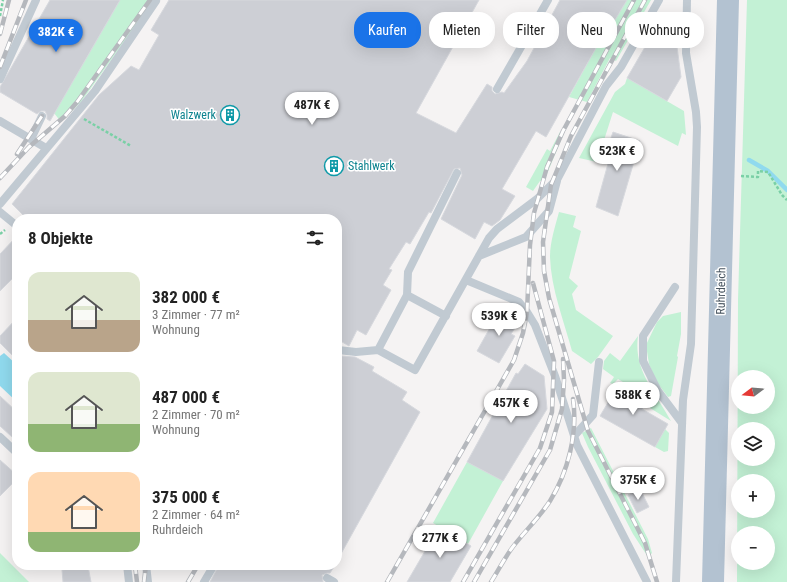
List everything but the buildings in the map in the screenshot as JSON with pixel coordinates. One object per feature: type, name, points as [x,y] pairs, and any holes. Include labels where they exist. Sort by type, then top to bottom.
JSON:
[{"type":"main road","name":"Ruhrdeich","points":[[713,582],[728,0]]},
{"type":"lane","points":[[0,79],[36,0]]},
{"type":"lane","points":[[497,89],[548,0]]},
{"type":"lane","points":[[479,256],[526,237],[549,211],[558,178],[606,86],[621,67],[659,0]]},
{"type":"lane","points":[[674,582],[684,386],[691,344],[697,127],[696,112],[686,53],[687,0]]},
{"type":"lane","points":[[0,204],[95,90],[156,1]]},
{"type":"lane","points":[[31,139],[42,116]]},
{"type":"lane","points":[[0,121],[46,148]]},
{"type":"lane","points":[[378,350],[407,295],[408,272],[457,173]]},
{"type":"lane","points":[[342,350],[356,352],[378,350],[415,370],[489,238],[497,229],[537,199],[558,178]]},
{"type":"lane","points":[[0,212],[12,222]]},
{"type":"lane","points":[[466,280],[519,302],[524,307],[535,325],[575,435],[577,445],[648,582]]},
{"type":"lane","points":[[675,287],[643,336],[642,361],[658,391],[682,423]]},
{"type":"lane","points":[[407,295],[446,316]]},
{"type":"lane","points":[[575,435],[593,415],[599,362]]},
{"type":"lane","points":[[0,437],[12,448]]},
{"type":"lane","points":[[128,570],[129,582]]},
{"type":"lane","points":[[147,570],[148,582]]},
{"type":"lane","points":[[204,582],[211,570]]},
{"type":"path","points":[[0,16],[3,0]]},
{"type":"path","points":[[80,117],[131,146]]},
{"type":"path","points":[[739,176],[758,177],[758,170],[768,172],[782,195],[787,200]]},
{"type":"green space","points":[[120,0],[154,0],[81,102],[61,122],[54,113]]},
{"type":"green space","points":[[626,0],[651,0],[644,12],[625,12],[625,45],[616,61],[610,58],[587,102],[569,97],[596,48],[617,48],[617,14]]},
{"type":"green space","points":[[747,0],[787,0],[787,582],[737,582],[737,570],[775,570],[775,526],[737,526],[737,518],[775,518],[775,474],[737,474],[737,466],[775,466],[775,422],[738,422],[738,414],[775,414],[775,370],[738,370],[738,300]]},
{"type":"green space","points":[[627,78],[684,111],[686,135],[682,133],[678,146],[613,112],[597,162],[579,158],[615,92],[625,84]]},
{"type":"green space","points":[[560,132],[564,133],[544,181],[540,181],[533,191],[526,187],[547,149],[550,151]]},
{"type":"green space","points":[[559,212],[576,216],[573,227],[581,231],[569,278],[578,286],[572,294],[576,310],[613,336],[591,364],[572,351],[558,305],[551,269],[550,251]]},
{"type":"green space","points":[[681,312],[681,334],[678,357],[671,396],[668,397],[656,381],[649,364],[646,345],[657,322],[663,316]]},
{"type":"green space","points":[[638,336],[637,348],[642,370],[671,421],[650,408],[651,399],[618,379],[613,384],[610,383],[614,377],[603,369],[604,361],[610,353],[620,361]]},
{"type":"green space","points":[[591,428],[648,539],[652,553],[648,557],[633,534],[588,447],[582,433]]},
{"type":"green space","points":[[665,429],[669,433],[668,451],[664,452],[655,447]]},
{"type":"green space","points":[[467,462],[503,481],[468,544],[433,523]]},
{"type":"green space","points":[[0,553],[12,565],[12,570],[17,570],[29,582],[0,582]]},
{"type":"water","points":[[4,353],[12,360],[12,397],[0,386],[0,356]]},
{"type":"waterway","points":[[749,160],[768,171],[787,190]]},
{"type":"railway","points":[[0,34],[9,0]]},
{"type":"railway","points":[[0,67],[26,0]]},
{"type":"railway","points":[[0,178],[29,147],[65,116],[77,102],[150,0]]},
{"type":"railway","points":[[387,582],[514,360],[523,333],[527,312],[530,245],[534,213],[547,167],[563,131],[634,0]]},
{"type":"railway","points":[[645,0],[571,136],[551,185],[543,242],[544,271],[549,298],[588,431],[645,543],[657,582]]},
{"type":"railway","points":[[17,154],[42,116]]},
{"type":"railway","points":[[463,582],[540,448],[552,412],[554,361],[533,283]]},
{"type":"railway","points":[[474,582],[550,450],[562,409],[564,380],[563,359]]},
{"type":"railway","points":[[491,582],[506,556],[550,501],[562,478],[567,465],[573,439],[573,399]]},
{"type":"railway","points":[[136,570],[137,582]]},
{"type":"railway","points":[[144,582],[145,570]]},
{"type":"railway","points":[[188,582],[195,570]]},
{"type":"place","name":"Walzwerk","points":[[230,115]]},
{"type":"place","name":"Stahlwerk","points":[[334,166]]}]
